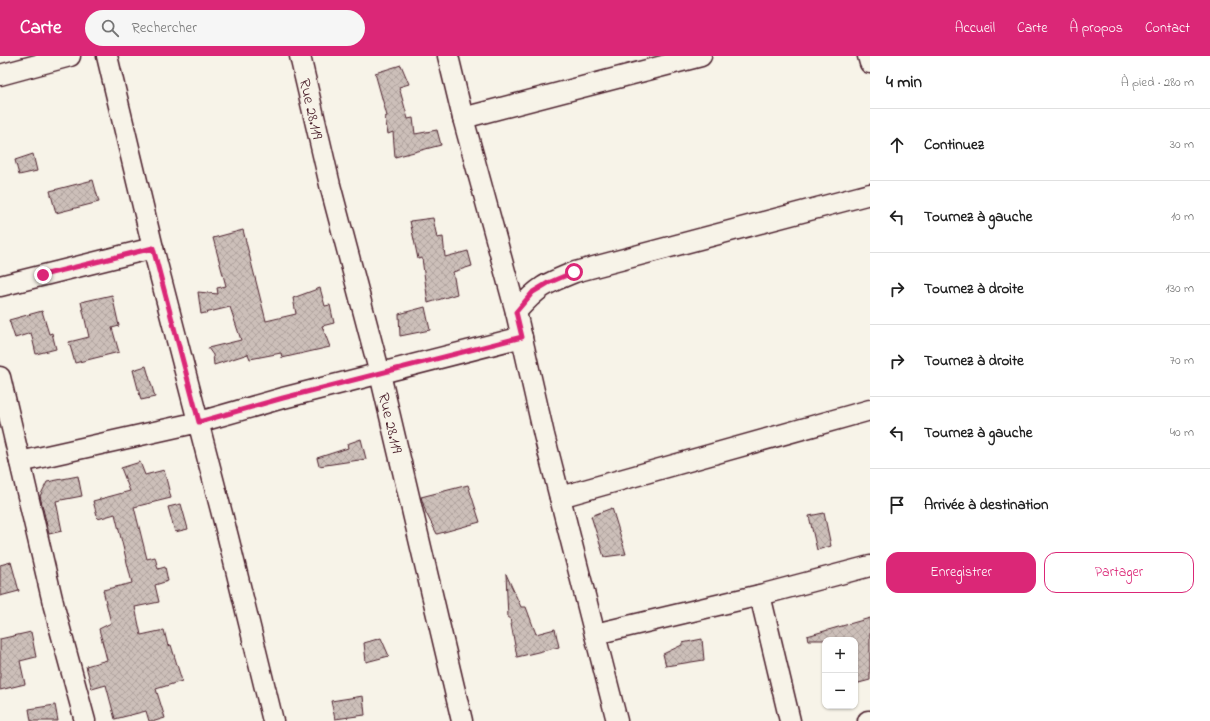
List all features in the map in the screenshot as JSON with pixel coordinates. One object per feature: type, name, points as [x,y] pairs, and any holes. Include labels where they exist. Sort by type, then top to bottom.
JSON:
[{"type":"street","points":[[0,75],[70,56]]},
{"type":"street","points":[[107,56],[153,248],[199,422],[273,721]]},
{"type":"street","name":"Rue 28.119","points":[[300,56],[330,185],[380,374],[462,721]]},
{"type":"street","points":[[448,56],[463,118],[516,312],[544,435],[617,721]]},
{"type":"street","points":[[463,118],[701,56]]},
{"type":"street","points":[[868,56],[870,63]]},
{"type":"street","points":[[516,312],[533,292],[548,283],[574,272],[870,194]]},
{"type":"street","points":[[0,286],[153,248]]},
{"type":"street","points":[[20,462],[199,422],[522,337]]},
{"type":"street","points":[[0,377],[54,607],[85,721]]},
{"type":"street","points":[[560,497],[870,410]]},
{"type":"street","points":[[595,634],[760,596],[870,566]]},
{"type":"street","points":[[760,596],[790,721]]},
{"type":"building","points":[[401,65],[409,84],[399,87],[408,119],[413,118],[415,134],[437,130],[441,145],[395,157],[393,132],[388,134],[385,117],[387,116],[375,73]]},
{"type":"building","points":[[33,154],[37,171],[19,175],[15,160]]},
{"type":"building","points":[[93,180],[99,202],[56,213],[50,191]]},
{"type":"building","points":[[433,218],[437,238],[443,237],[445,257],[468,251],[472,266],[453,272],[457,294],[428,303],[422,258],[418,259],[410,221]]},
{"type":"building","points":[[243,230],[266,321],[296,314],[293,298],[320,288],[325,306],[330,305],[334,323],[322,326],[330,347],[282,358],[281,353],[250,359],[248,354],[214,365],[213,355],[208,348],[241,340],[230,307],[201,314],[198,292],[218,294],[217,288],[226,286],[213,238]]},
{"type":"building","points":[[112,295],[119,326],[112,328],[119,352],[75,363],[69,342],[89,337],[81,302]]},
{"type":"building","points":[[425,307],[430,330],[400,336],[399,314]]},
{"type":"building","points":[[42,311],[49,334],[52,333],[56,349],[36,354],[31,333],[15,338],[9,320]]},
{"type":"building","points":[[146,366],[155,397],[141,400],[133,370]]},
{"type":"building","points":[[361,439],[366,459],[319,466],[317,458],[348,448],[347,444]]},
{"type":"building","points":[[140,462],[145,475],[164,470],[171,498],[134,507],[147,559],[155,557],[158,569],[165,567],[168,581],[155,585],[159,602],[135,607],[141,635],[164,630],[168,646],[171,645],[182,681],[156,689],[165,718],[155,721],[149,721],[146,711],[115,719],[106,685],[92,689],[86,666],[107,660],[99,629],[111,623],[103,590],[132,583],[115,514],[98,519],[93,501],[130,491],[121,468]]},
{"type":"building","points":[[78,476],[82,496],[56,501],[62,531],[49,534],[40,496],[47,482]]},
{"type":"building","points":[[468,485],[480,522],[437,534],[426,513],[421,497]]},
{"type":"building","points":[[181,504],[188,529],[175,532],[168,507]]},
{"type":"building","points":[[612,508],[626,554],[604,557],[591,516]]},
{"type":"building","points":[[824,513],[831,546],[817,550],[809,516]]},
{"type":"building","points":[[11,562],[19,591],[0,596],[0,565]]},
{"type":"building","points":[[506,574],[521,607],[526,607],[536,634],[555,629],[559,647],[517,657],[510,618],[508,618]]},
{"type":"building","points":[[870,618],[870,680],[858,683],[858,637],[822,637],[822,640],[808,640],[807,636]]},
{"type":"building","points":[[31,632],[36,657],[20,661],[25,684],[0,690],[0,639]]},
{"type":"building","points":[[381,638],[389,656],[366,662],[364,643]]},
{"type":"building","points":[[702,639],[704,660],[666,666],[663,654],[682,645],[682,643]]},
{"type":"building","points":[[363,696],[365,715],[335,719],[331,701]]},
{"type":"building","points":[[55,705],[58,721],[31,721],[29,709]]},
{"type":"route","points":[[43,275],[153,248],[199,422],[283,398],[522,337],[516,312],[533,292],[548,283],[574,272]]}]
